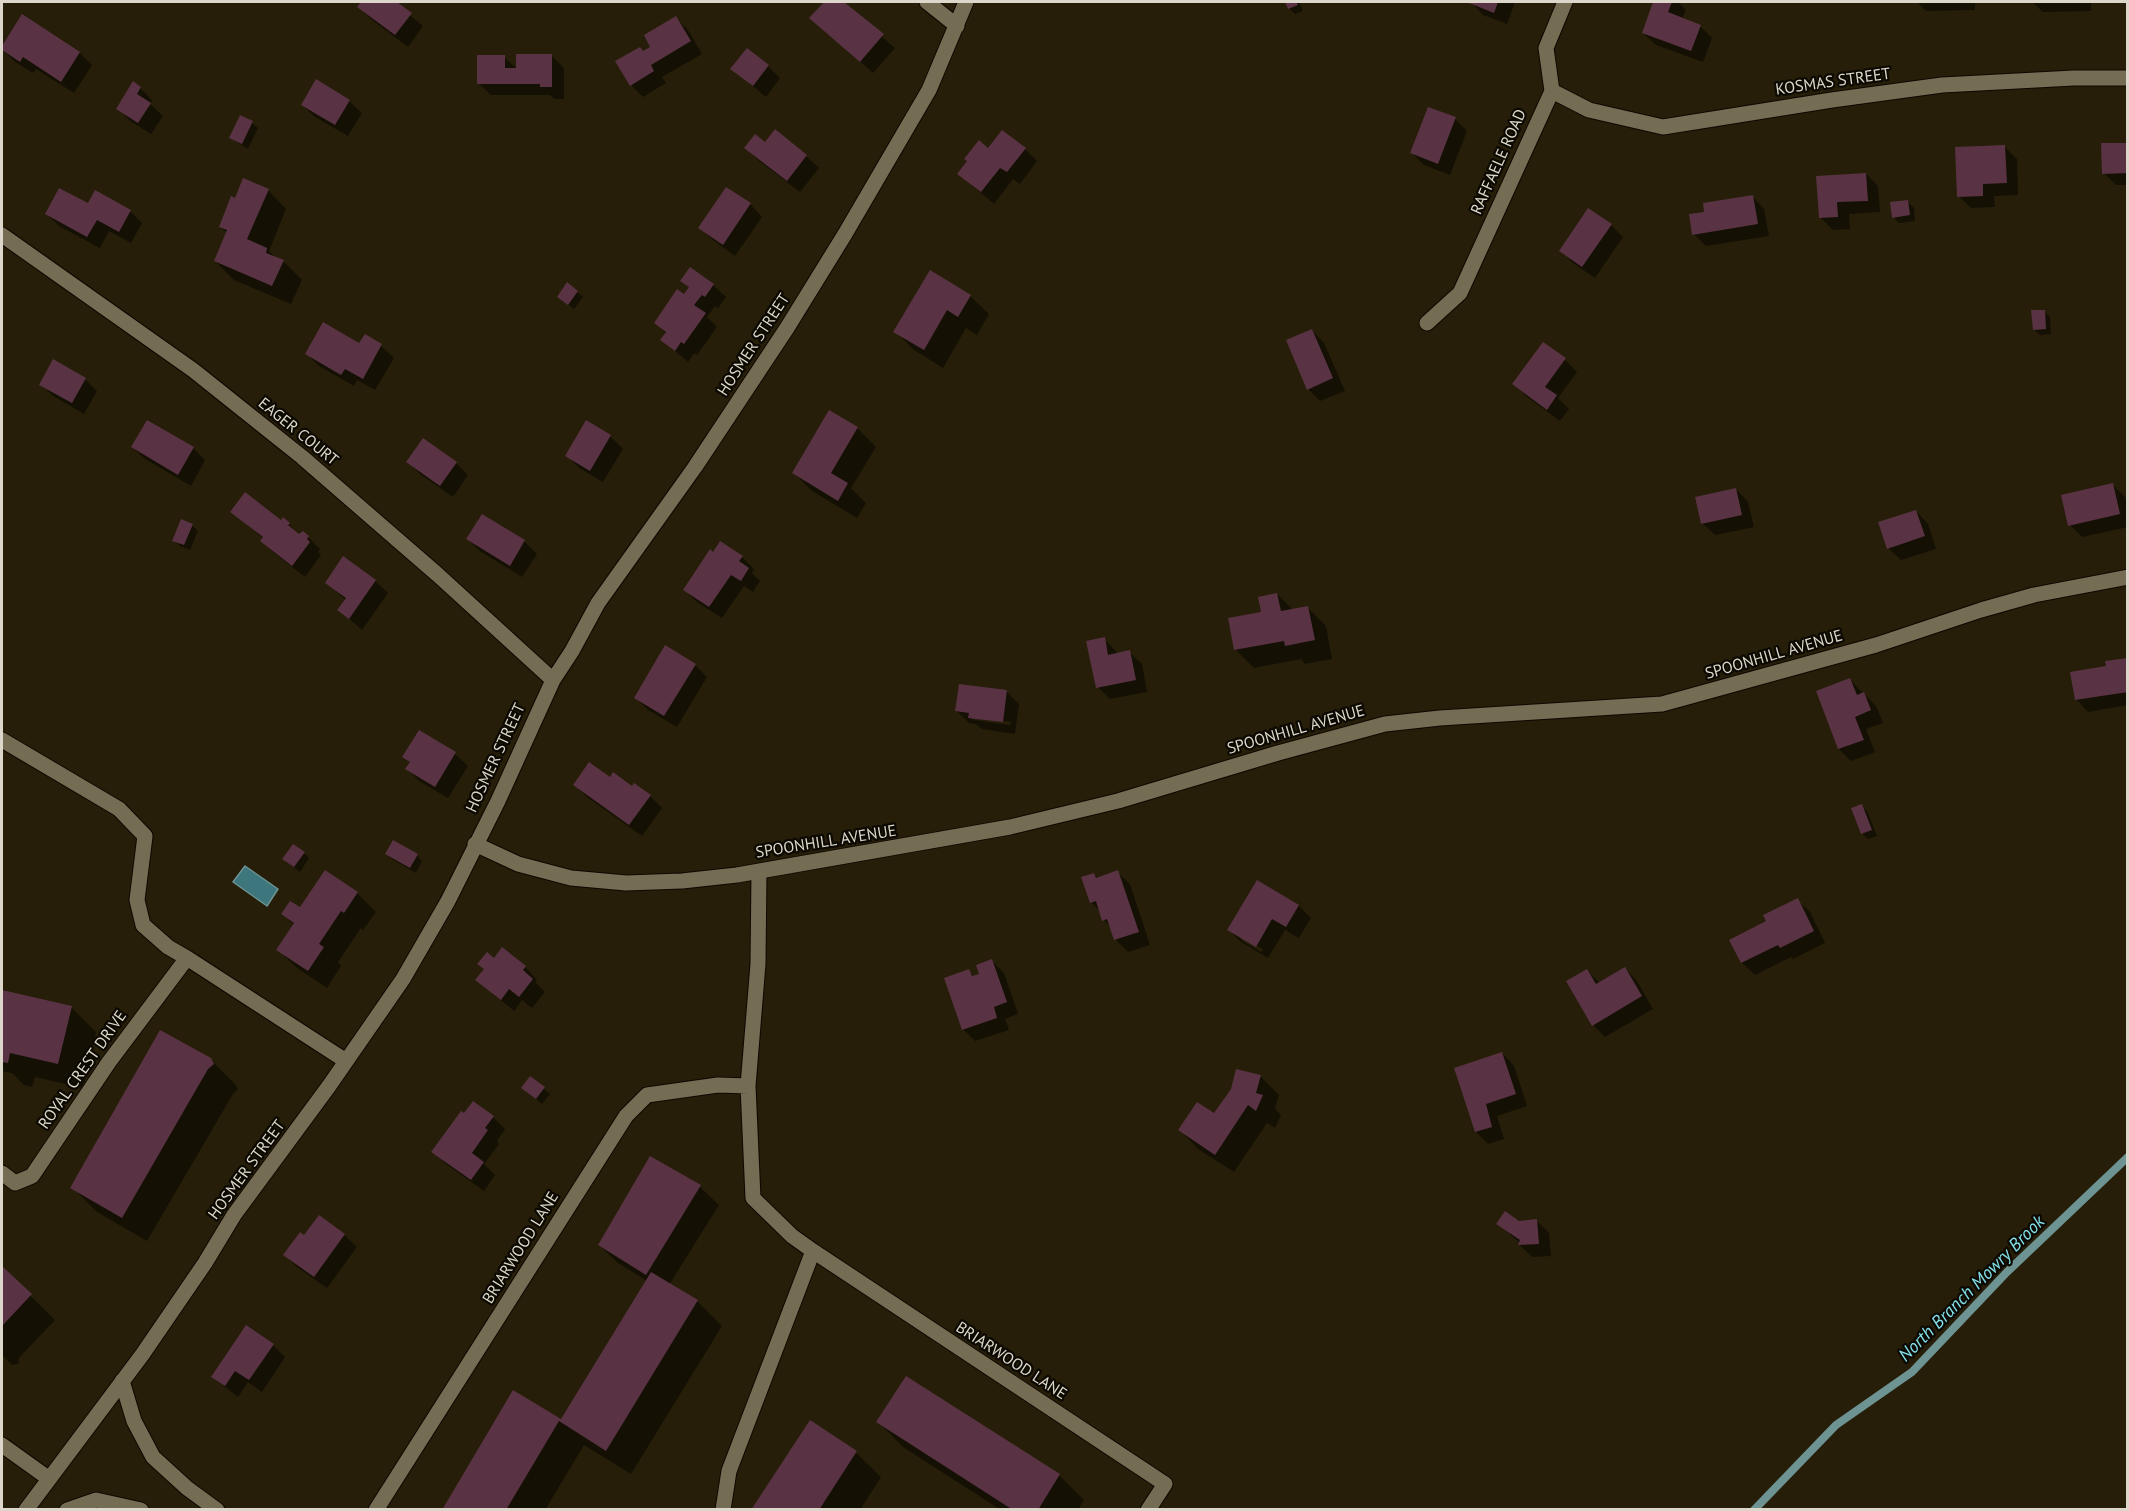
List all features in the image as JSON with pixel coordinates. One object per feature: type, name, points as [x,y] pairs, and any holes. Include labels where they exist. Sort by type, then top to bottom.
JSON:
[{"type":"street","points":[[927,2],[957,26]]},
{"type":"street","name":"HOSMER STREET","points":[[26,1509],[122,1381],[205,1263],[234,1215],[346,1061],[420,953],[498,801],[553,680],[598,603],[695,467],[816,281],[919,110],[966,2]]},
{"type":"street","points":[[1552,91],[1546,48],[1565,2]]},
{"type":"street","name":"KOSMAS STREET","points":[[1552,91],[1589,110],[1663,127],[1942,85],[2074,78],[2127,78]]},
{"type":"street","name":"RAFFAELE ROAD","points":[[1427,323],[1460,293],[1552,91]]},
{"type":"street","name":"EAGER COURT","points":[[2,235],[193,370],[302,458],[438,574],[553,680]]},
{"type":"street","name":"SPOONHILL AVENUE","points":[[475,844],[518,864],[571,878],[626,883],[682,881],[759,871],[956,838],[1043,820],[1118,801],[1385,724],[1440,718],[1662,704],[1876,645],[2034,595],[2127,577]]},
{"type":"street","points":[[2,740],[119,809],[145,836],[136,900],[143,925],[168,947],[346,1061]]},
{"type":"street","name":"BRIARWOOD LANE","points":[[759,871],[758,964],[748,1086],[753,1198],[792,1236],[813,1251],[1165,1484],[1148,1509]]},
{"type":"street","name":"ROYAL CREST DRIVE","points":[[2,1173],[15,1183],[32,1176],[109,1062],[187,958]]},
{"type":"street","name":"BRIARWOOD LANE","points":[[376,1509],[626,1116],[646,1095],[718,1085],[748,1086]]},
{"type":"street","points":[[723,1509],[729,1471],[813,1251]]},
{"type":"street","points":[[122,1381],[134,1421],[153,1456],[187,1488],[217,1509]]},
{"type":"street","points":[[2,1445],[48,1478]]},
{"type":"street","points":[[67,1509],[96,1500],[141,1509]]},
{"type":"water","points":[[245,866],[278,889],[267,906],[233,882]]},
{"type":"building","points":[[361,2],[397,2],[412,13],[395,35],[357,7]]},
{"type":"building","points":[[824,2],[844,2],[884,34],[860,62],[809,18]]},
{"type":"building","points":[[1285,2],[1296,2],[1298,5],[1288,9]]},
{"type":"building","points":[[1469,2],[1498,2],[1494,13]]},
{"type":"building","points":[[1653,2],[1672,2],[1668,12],[1701,25],[1691,51],[1642,33]]},
{"type":"building","points":[[22,14],[80,52],[61,82],[23,57],[20,62],[2,50],[2,46]]},
{"type":"building","points":[[676,16],[691,41],[651,65],[654,71],[630,86],[615,61],[640,47],[643,51],[650,47],[644,35]]},
{"type":"building","points":[[747,48],[769,65],[753,86],[730,69]]},
{"type":"building","points":[[516,54],[552,54],[552,87],[540,87],[540,84],[477,84],[477,55],[505,55],[505,68],[516,68]]},
{"type":"building","points":[[316,79],[350,100],[335,125],[301,105]]},
{"type":"building","points":[[133,81],[141,87],[137,94],[151,103],[138,123],[116,109]]},
{"type":"building","points":[[1428,107],[1456,117],[1438,164],[1410,153]]},
{"type":"building","points":[[240,115],[253,121],[242,144],[229,138]]},
{"type":"building","points":[[775,129],[807,155],[787,181],[744,148],[755,134],[765,142]]},
{"type":"building","points":[[1002,130],[1026,148],[1007,172],[1000,168],[981,192],[957,174],[967,161],[964,159],[979,140],[988,148]]},
{"type":"building","points":[[2101,143],[2128,143],[2128,173],[2102,174]]},
{"type":"building","points":[[2005,145],[2007,183],[1983,184],[1983,196],[1957,197],[1955,147]]},
{"type":"building","points":[[1866,173],[1868,201],[1837,202],[1838,217],[1819,218],[1816,176]]},
{"type":"building","points":[[243,178],[269,189],[247,239],[267,248],[266,253],[284,260],[272,286],[214,261],[227,230],[219,227],[231,196],[235,198]]},
{"type":"building","points":[[726,187],[751,203],[723,245],[698,228]]},
{"type":"building","points":[[59,188],[88,203],[95,190],[131,210],[119,232],[97,220],[87,237],[45,214]]},
{"type":"building","points":[[1753,195],[1758,224],[1692,235],[1689,214],[1704,212],[1703,203]]},
{"type":"building","points":[[1908,200],[1910,215],[1892,218],[1890,202]]},
{"type":"building","points":[[1588,208],[1612,224],[1582,267],[1559,251]]},
{"type":"building","points":[[690,267],[714,284],[705,297],[702,295],[694,305],[706,313],[684,344],[681,342],[675,351],[660,340],[666,332],[654,323],[677,289],[684,294],[689,287],[680,281]]},
{"type":"building","points":[[930,270],[971,295],[958,317],[947,310],[924,350],[893,332]]},
{"type":"building","points":[[567,282],[578,291],[568,305],[557,297]]},
{"type":"building","points":[[2031,310],[2045,310],[2046,329],[2033,330]]},
{"type":"building","points":[[323,322],[359,343],[365,334],[382,344],[363,379],[345,369],[341,375],[305,354]]},
{"type":"building","points":[[1312,329],[1333,378],[1307,390],[1286,340]]},
{"type":"building","points":[[1543,342],[1566,358],[1545,387],[1557,395],[1547,410],[1512,384]]},
{"type":"building","points":[[53,359],[86,378],[72,403],[39,385]]},
{"type":"building","points":[[829,410],[858,427],[831,473],[848,483],[838,501],[792,473]]},
{"type":"building","points":[[147,420],[194,447],[178,475],[131,447]]},
{"type":"building","points":[[586,420],[611,435],[590,471],[565,456]]},
{"type":"building","points":[[423,438],[457,462],[440,486],[406,462]]},
{"type":"building","points":[[2113,483],[2120,514],[2068,526],[2061,495]]},
{"type":"building","points":[[1736,488],[1742,515],[1701,524],[1695,497]]},
{"type":"building","points":[[245,492],[281,520],[283,517],[290,523],[288,525],[299,534],[303,531],[309,536],[307,539],[310,542],[292,566],[260,541],[263,537],[230,512]]},
{"type":"building","points":[[1916,510],[1925,536],[1887,549],[1878,522]]},
{"type":"building","points":[[482,514],[525,540],[510,566],[466,539]]},
{"type":"building","points":[[181,519],[193,524],[184,545],[172,541]]},
{"type":"building","points":[[720,541],[743,556],[739,561],[749,568],[741,581],[731,575],[709,607],[683,590],[710,549],[713,552]]},
{"type":"building","points":[[343,556],[376,580],[349,619],[337,610],[346,598],[325,583]]},
{"type":"building","points":[[1277,593],[1281,611],[1308,606],[1315,640],[1285,646],[1284,641],[1234,650],[1228,618],[1261,612],[1258,597]]},
{"type":"building","points":[[1105,637],[1108,655],[1130,650],[1136,680],[1096,688],[1086,641]]},
{"type":"building","points":[[665,645],[696,664],[664,716],[634,698]]},
{"type":"building","points":[[2128,658],[2128,692],[2075,700],[2070,672],[2106,666],[2105,661]]},
{"type":"building","points":[[1850,678],[1857,695],[1864,692],[1871,710],[1855,717],[1864,740],[1838,749],[1816,691]]},
{"type":"building","points":[[959,684],[1007,690],[1003,722],[968,718],[969,713],[955,711]]},
{"type":"building","points":[[419,730],[456,752],[435,787],[405,769],[410,762],[402,757]]},
{"type":"building","points":[[589,762],[610,777],[613,772],[632,786],[634,783],[651,795],[629,825],[573,785]]},
{"type":"building","points":[[1862,804],[1872,830],[1861,834],[1851,808]]},
{"type":"building","points":[[393,840],[418,854],[410,868],[385,854]]},
{"type":"building","points":[[293,844],[305,852],[294,867],[282,859]]},
{"type":"building","points":[[325,870],[358,892],[344,913],[341,911],[319,944],[324,947],[308,971],[276,950],[294,923],[281,914],[290,901],[300,907]]},
{"type":"building","points":[[1118,870],[1139,932],[1114,940],[1107,919],[1102,921],[1096,901],[1090,903],[1081,877],[1094,873],[1096,878]]},
{"type":"building","points":[[1257,880],[1299,905],[1286,927],[1272,919],[1256,947],[1227,930]]},
{"type":"building","points":[[1798,898],[1814,931],[1780,948],[1778,945],[1741,963],[1729,940],[1766,921],[1763,915]]},
{"type":"building","points":[[502,947],[526,966],[523,970],[533,979],[519,997],[509,989],[501,1000],[475,980],[484,969],[477,964],[487,952],[494,958]]},
{"type":"building","points":[[992,959],[1007,1002],[994,1007],[997,1018],[962,1030],[944,978],[969,969],[972,976],[979,974],[976,965]]},
{"type":"building","points":[[1625,967],[1642,996],[1592,1026],[1566,981],[1587,969],[1596,984]]},
{"type":"building","points":[[2,990],[72,1006],[58,1064],[10,1053],[8,1063],[2,1062]]},
{"type":"building","points":[[160,1030],[211,1058],[214,1064],[208,1069],[122,1218],[70,1188]]},
{"type":"building","points":[[1502,1052],[1516,1094],[1486,1104],[1492,1127],[1475,1132],[1454,1068]]},
{"type":"building","points":[[1236,1069],[1261,1075],[1256,1093],[1263,1095],[1256,1111],[1248,1105],[1215,1155],[1178,1130],[1197,1102],[1214,1113],[1231,1089]]},
{"type":"building","points":[[530,1076],[545,1087],[536,1099],[521,1088]]},
{"type":"building","points":[[473,1101],[494,1116],[485,1128],[488,1130],[472,1153],[484,1162],[471,1180],[431,1152],[461,1111],[464,1113]]},
{"type":"building","points":[[650,1156],[701,1185],[646,1275],[598,1245]]},
{"type":"building","points":[[1505,1211],[1519,1221],[1537,1219],[1539,1244],[1518,1245],[1520,1240],[1496,1224]]},
{"type":"building","points":[[319,1215],[345,1234],[314,1277],[283,1255],[300,1232],[304,1235]]},
{"type":"building","points":[[2,1266],[32,1294],[2,1326]]},
{"type":"building","points":[[651,1272],[698,1300],[606,1451],[559,1421],[506,1510],[442,1510],[513,1390],[561,1419]]},
{"type":"building","points":[[246,1325],[274,1344],[249,1380],[235,1371],[225,1386],[211,1377]]},
{"type":"building","points":[[906,1376],[1060,1474],[1038,1510],[1013,1510],[876,1422]]},
{"type":"building","points":[[810,1420],[857,1451],[819,1510],[751,1510]]},
{"type":"waterway","name":"North Branch Mowry Brook","points":[[1754,1510],[1836,1425],[1912,1372],[2007,1272],[2128,1157]]}]
